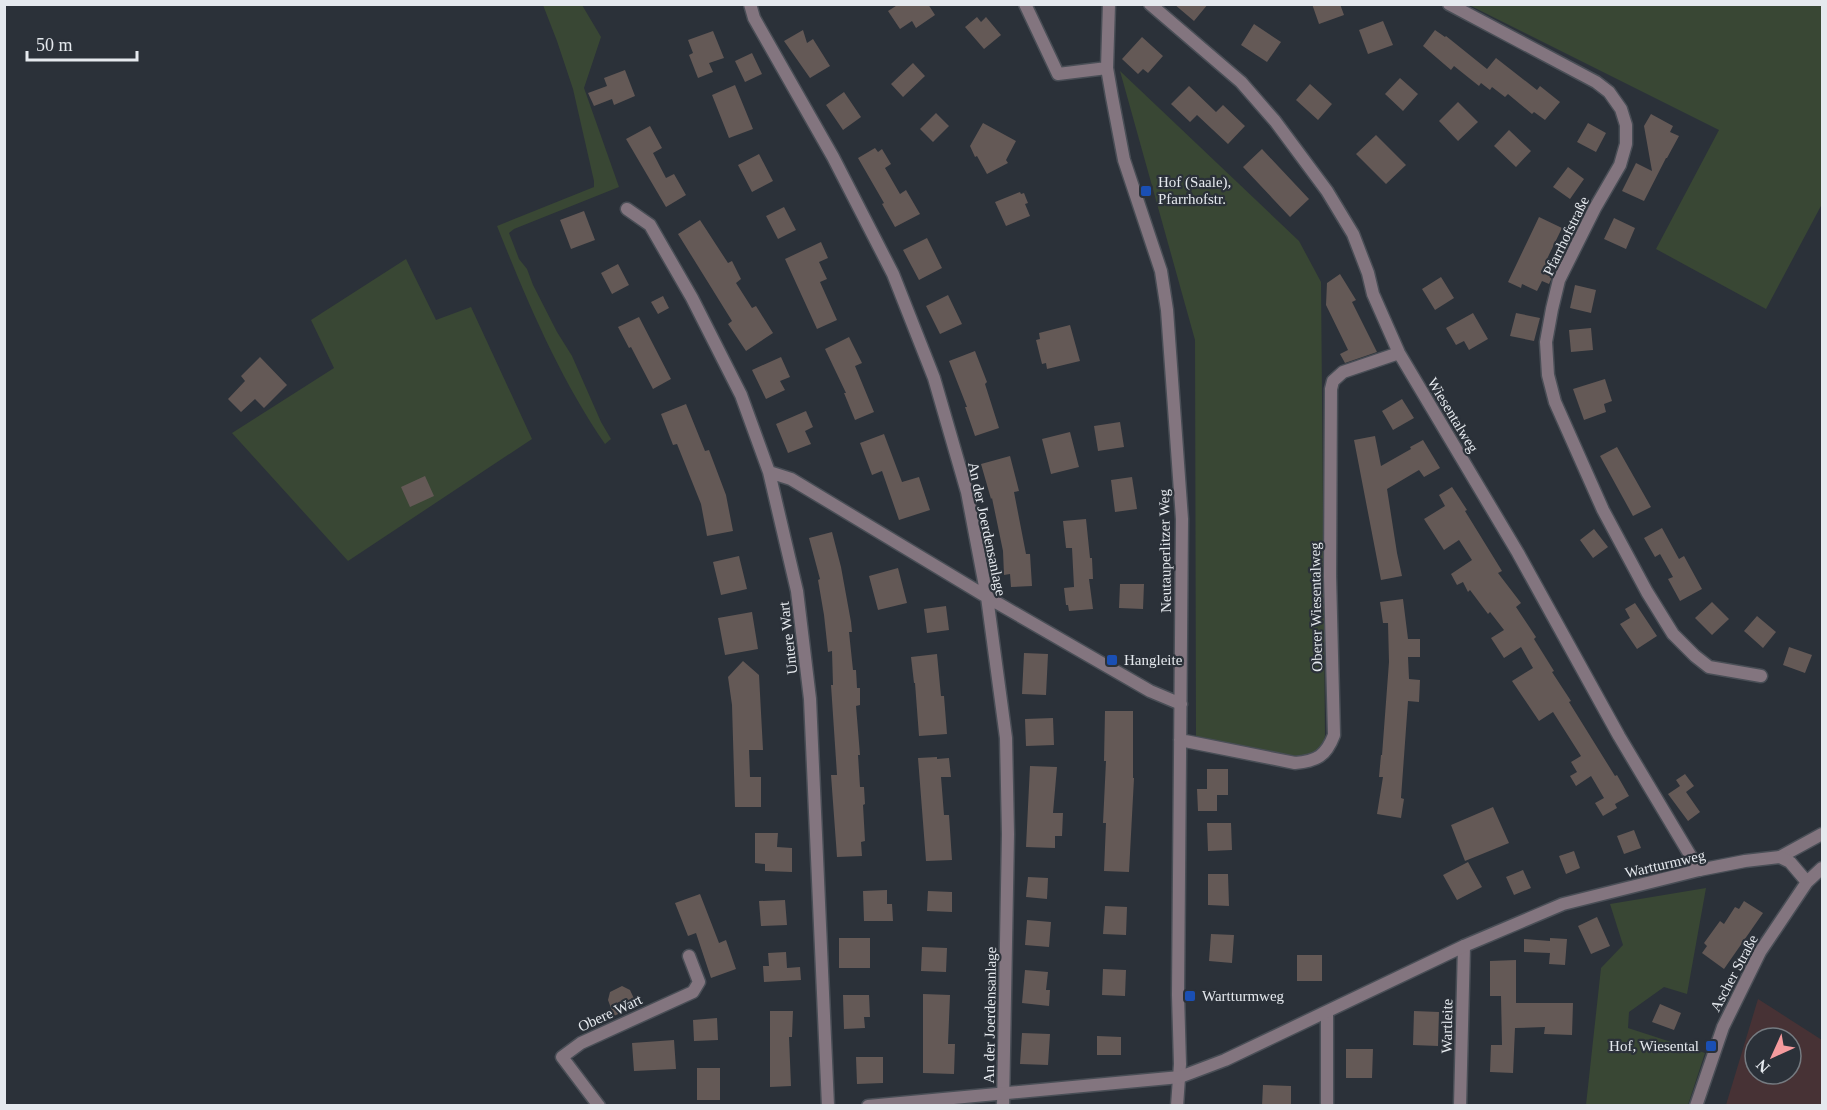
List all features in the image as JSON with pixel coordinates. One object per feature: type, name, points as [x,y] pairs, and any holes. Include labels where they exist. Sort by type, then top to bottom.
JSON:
[{"type":"street","name":"An der Joerdensanlage","points":[[750,4],[754,18],[833,157],[897,285],[934,378],[967,492],[987,597],[1006,738],[1008,834],[1004,1100]]},
{"type":"street","points":[[1025,4],[1058,74],[1107,68]]},
{"type":"street","name":"Neutauperlitzer Weg","points":[[1109,4],[1107,68],[1124,160],[1161,271],[1167,309],[1182,519],[1178,983],[1180,1077],[1177,1106]]},
{"type":"street","name":"Wiesentalweg","points":[[1150,4],[1241,82],[1275,121],[1327,191],[1353,234],[1368,273],[1373,294],[1399,353],[1518,553],[1619,736],[1699,870]]},
{"type":"street","name":"Pfarrhofstraße","points":[[1449,4],[1596,82],[1609,92],[1621,109],[1626,125],[1626,144],[1620,165],[1595,208],[1559,280],[1546,342],[1548,375],[1560,412],[1604,510],[1647,592],[1673,634],[1709,667],[1761,676]]},
{"type":"street","name":"Untere Wart","points":[[627,209],[650,225],[692,298],[741,394],[770,472],[797,591],[810,699],[828,1106]]},
{"type":"street","name":"Oberer Wiesentalweg","points":[[1180,740],[1295,763],[1308,762],[1329,748],[1334,735],[1330,576],[1331,389],[1333,381],[1343,372],[1399,353]]},
{"type":"street","points":[[770,472],[792,479],[987,597],[1150,691],[1181,704]]},
{"type":"street","points":[[1780,857],[1822,834]]},
{"type":"street","points":[[1780,857],[1790,862],[1807,882]]},
{"type":"street","name":"Wartturmweg","points":[[868,1106],[1004,1100],[1180,1077],[1225,1060],[1464,946],[1563,904],[1699,870],[1780,857]]},
{"type":"street","name":"Ascher Straße","points":[[1696,1106],[1723,1027],[1760,952],[1807,882],[1822,868]]},
{"type":"street","name":"Wartleite","points":[[1460,1106],[1464,946]]},
{"type":"street","name":"Obere Wart","points":[[599,1106],[562,1057],[581,1043],[693,992],[699,981],[689,956]]},
{"type":"street","points":[[1327,1012],[1327,1104]]},
{"type":"shaded area","points":[[1758,999],[1800,1026],[1750,1026]]},
{"type":"shaded area","points":[[1803,1028],[1822,1040],[1822,1105],[1726,1105],[1743,1049],[1743,1086],[1803,1086]]},
{"type":"green space","points":[[543,5],[582,5],[601,37],[584,88],[619,187],[509,233],[519,259],[527,269],[557,332],[572,356],[601,422],[611,439],[605,444],[559,365],[532,310],[497,226],[594,187],[573,89]]},
{"type":"green space","points":[[1469,5],[1822,5],[1822,204],[1766,309],[1656,249],[1719,130]]},
{"type":"green space","points":[[1120,71],[1299,241],[1321,282],[1325,736],[1322,747],[1306,760],[1196,738],[1195,340]]},
{"type":"green space","points":[[406,259],[436,320],[471,307],[532,439],[348,561],[232,433],[334,368],[311,320]]},
{"type":"green space","points":[[1706,888],[1687,994],[1664,987],[1629,1012],[1628,1028],[1705,1053],[1688,1105],[1586,1105],[1601,968],[1623,945],[1610,904]]},
{"type":"building","points":[[899,4],[928,4],[935,15],[916,28],[912,21],[900,29],[888,11]]},
{"type":"building","points":[[1174,4],[1208,4],[1194,21]]},
{"type":"building","points":[[1312,4],[1340,4],[1344,15],[1319,24]]},
{"type":"building","points":[[977,17],[981,22],[986,17],[1001,35],[984,49],[965,27]]},
{"type":"building","points":[[1383,21],[1393,45],[1368,54],[1359,30]]},
{"type":"building","points":[[1254,24],[1281,42],[1267,62],[1241,45]]},
{"type":"building","points":[[803,30],[807,43],[813,39],[830,66],[810,78],[784,41]]},
{"type":"building","points":[[1435,30],[1446,36],[1487,69],[1496,58],[1537,90],[1540,86],[1560,102],[1545,120],[1534,112],[1532,114],[1508,94],[1505,97],[1492,87],[1490,90],[1481,83],[1479,86],[1454,66],[1451,70],[1423,46]]},
{"type":"building","points":[[713,31],[724,58],[709,63],[713,72],[698,78],[689,55],[693,53],[688,40]]},
{"type":"building","points":[[1142,37],[1163,56],[1148,73],[1143,69],[1138,74],[1122,59]]},
{"type":"building","points":[[752,53],[762,74],[745,82],[735,61]]},
{"type":"building","points":[[913,63],[925,76],[903,97],[891,84]]},
{"type":"building","points":[[625,70],[635,96],[614,105],[612,99],[594,106],[588,93],[607,86],[604,78]]},
{"type":"building","points":[[1400,78],[1418,94],[1403,111],[1385,94]]},
{"type":"building","points":[[1310,84],[1332,104],[1318,120],[1296,100]]},
{"type":"building","points":[[735,85],[753,129],[729,138],[712,95]]},
{"type":"building","points":[[1189,86],[1216,112],[1223,105],[1245,126],[1228,144],[1197,115],[1190,122],[1171,104]]},
{"type":"building","points":[[844,92],[861,117],[843,130],[826,105]]},
{"type":"building","points":[[1458,102],[1478,122],[1458,141],[1439,121]]},
{"type":"building","points":[[936,113],[949,126],[933,142],[920,129]]},
{"type":"building","points":[[1651,114],[1673,126],[1670,132],[1679,136],[1644,201],[1622,191],[1636,163],[1652,171],[1644,126]]},
{"type":"building","points":[[983,123],[1016,141],[1006,160],[1008,163],[987,174],[970,146]]},
{"type":"building","points":[[1588,123],[1606,133],[1596,152],[1577,142]]},
{"type":"building","points":[[650,126],[662,148],[653,153],[666,178],[674,174],[686,195],[666,207],[626,139]]},
{"type":"building","points":[[1509,130],[1531,151],[1516,167],[1494,146]]},
{"type":"building","points":[[1376,135],[1406,165],[1386,184],[1356,154]]},
{"type":"building","points":[[875,148],[878,152],[882,149],[891,164],[885,168],[900,194],[906,190],[920,214],[895,227],[858,158]]},
{"type":"building","points":[[1262,149],[1309,199],[1290,217],[1243,167]]},
{"type":"building","points":[[759,154],[773,181],[752,192],[738,165]]},
{"type":"building","points":[[1568,167],[1584,179],[1570,199],[1553,187]]},
{"type":"building","points":[[1020,192],[1024,193],[1028,203],[1025,204],[1030,216],[1006,226],[995,202]]},
{"type":"building","points":[[784,207],[796,230],[778,239],[766,216]]},
{"type":"building","points":[[584,211],[595,240],[571,249],[560,220]]},
{"type":"building","points":[[1539,217],[1562,228],[1546,261],[1557,266],[1549,284],[1542,281],[1537,291],[1522,284],[1521,288],[1508,282]]},
{"type":"building","points":[[1614,218],[1635,228],[1626,249],[1604,239]]},
{"type":"building","points":[[700,220],[728,263],[732,261],[741,279],[736,283],[752,308],[756,306],[773,333],[746,351],[728,324],[732,321],[678,234]]},
{"type":"building","points":[[927,238],[942,268],[919,280],[903,250]]},
{"type":"building","points":[[821,242],[828,258],[819,262],[827,279],[820,282],[837,320],[817,329],[785,259]]},
{"type":"building","points":[[618,264],[629,285],[612,294],[601,273]]},
{"type":"building","points":[[1340,274],[1356,300],[1352,302],[1377,352],[1345,363],[1340,354],[1348,350],[1326,305],[1327,283]]},
{"type":"building","points":[[1441,277],[1454,298],[1435,310],[1422,289]]},
{"type":"building","points":[[1575,285],[1596,290],[1591,313],[1570,308]]},
{"type":"building","points":[[948,295],[962,324],[940,334],[926,306]]},
{"type":"building","points":[[663,296],[669,308],[658,314],[651,302]]},
{"type":"building","points":[[1473,313],[1488,339],[1469,350],[1464,341],[1456,345],[1446,328]]},
{"type":"building","points":[[1516,313],[1540,318],[1534,341],[1510,336]]},
{"type":"building","points":[[639,317],[671,379],[653,389],[618,327]]},
{"type":"building","points":[[1070,325],[1080,361],[1047,369],[1046,363],[1042,364],[1036,340],[1040,339],[1039,333]]},
{"type":"building","points":[[1591,328],[1593,350],[1571,352],[1569,330]]},
{"type":"building","points":[[849,337],[862,363],[855,366],[874,412],[855,420],[844,393],[846,393],[825,349]]},
{"type":"building","points":[[975,351],[987,382],[985,384],[999,428],[975,436],[965,407],[967,407],[949,361]]},
{"type":"building","points":[[260,357],[287,385],[264,408],[255,399],[241,412],[228,399],[245,381],[241,376]]},
{"type":"building","points":[[781,357],[790,377],[780,381],[785,390],[766,399],[752,370]]},
{"type":"building","points":[[1605,379],[1612,401],[1604,404],[1606,412],[1584,420],[1573,389]]},
{"type":"building","points":[[1402,399],[1414,418],[1393,430],[1382,411]]},
{"type":"building","points":[[686,404],[705,451],[709,450],[726,495],[733,531],[707,536],[701,504],[677,444],[673,445],[661,414]]},
{"type":"building","points":[[806,411],[813,427],[805,431],[811,444],[788,453],[776,424]]},
{"type":"building","points":[[1120,422],[1124,447],[1098,451],[1094,426]]},
{"type":"building","points":[[1070,432],[1079,467],[1051,474],[1042,439]]},
{"type":"building","points":[[884,434],[902,482],[919,477],[930,510],[899,520],[882,471],[872,475],[860,443]]},
{"type":"building","points":[[1375,436],[1381,466],[1423,440],[1440,468],[1424,477],[1419,470],[1387,489],[1402,576],[1381,580],[1354,440]]},
{"type":"building","points":[[1617,447],[1651,507],[1633,516],[1600,456]]},
{"type":"building","points":[[1010,456],[1019,491],[1014,492],[1026,554],[1030,554],[1032,586],[1011,587],[1010,574],[1004,575],[1003,551],[992,498],[981,464]]},
{"type":"building","points":[[425,476],[434,496],[410,507],[401,487]]},
{"type":"building","points":[[1132,477],[1137,509],[1115,512],[1111,480]]},
{"type":"building","points":[[1452,487],[1502,571],[1498,573],[1521,603],[1516,607],[1536,637],[1534,639],[1571,701],[1569,702],[1629,796],[1615,804],[1617,808],[1603,816],[1595,803],[1604,798],[1591,776],[1576,786],[1570,776],[1577,772],[1571,762],[1581,756],[1553,712],[1539,721],[1512,681],[1533,668],[1521,647],[1504,658],[1491,638],[1504,630],[1490,612],[1488,614],[1470,590],[1468,592],[1463,582],[1457,585],[1451,574],[1472,560],[1459,540],[1444,550],[1424,519],[1445,506],[1439,495]]},
{"type":"building","points":[[1086,519],[1090,558],[1092,558],[1093,579],[1089,579],[1093,609],[1069,611],[1064,588],[1074,587],[1072,548],[1066,548],[1063,521]]},
{"type":"building","points":[[1662,528],[1679,559],[1684,556],[1702,589],[1680,601],[1668,579],[1673,577],[1660,554],[1655,557],[1644,538]]},
{"type":"building","points":[[1594,529],[1608,547],[1593,558],[1580,540]]},
{"type":"building","points":[[832,532],[851,622],[852,632],[849,632],[853,670],[856,670],[857,688],[860,688],[860,705],[856,706],[860,787],[864,787],[865,804],[863,805],[865,841],[861,842],[862,856],[837,857],[831,775],[837,775],[831,685],[833,685],[832,651],[828,652],[818,580],[820,579],[809,538]]},
{"type":"building","points":[[739,556],[747,589],[721,595],[713,562]]},
{"type":"building","points":[[898,568],[907,603],[878,610],[869,576]]},
{"type":"building","points":[[1120,584],[1144,584],[1143,609],[1119,608]]},
{"type":"building","points":[[1403,599],[1408,639],[1420,639],[1420,657],[1408,657],[1409,679],[1420,680],[1419,702],[1408,701],[1401,798],[1404,799],[1401,818],[1377,814],[1383,777],[1379,777],[1389,662],[1388,623],[1383,623],[1380,602]]},
{"type":"building","points":[[1712,602],[1729,619],[1712,635],[1695,618]]},
{"type":"building","points":[[1635,603],[1657,636],[1637,649],[1620,624],[1630,618],[1625,609]]},
{"type":"building","points":[[946,606],[949,630],[927,633],[924,609]]},
{"type":"building","points":[[752,612],[758,649],[725,655],[718,618]]},
{"type":"building","points":[[1757,616],[1776,632],[1763,648],[1744,631]]},
{"type":"building","points":[[1789,647],[1812,655],[1805,673],[1783,665]]},
{"type":"building","points":[[1024,653],[1048,654],[1046,695],[1022,694]]},
{"type":"building","points":[[937,654],[947,734],[919,736],[911,657]]},
{"type":"building","points":[[743,661],[759,675],[763,750],[749,750],[750,777],[761,777],[761,807],[735,807],[732,705],[728,677]]},
{"type":"building","points":[[1105,711],[1133,711],[1134,778],[1129,872],[1104,871]]},
{"type":"building","points":[[1053,718],[1054,745],[1026,746],[1025,719]]},
{"type":"building","points":[[937,757],[937,759],[949,758],[951,777],[941,777],[944,815],[949,815],[952,860],[926,861],[918,758]]},
{"type":"building","points":[[1030,766],[1057,767],[1053,813],[1063,813],[1062,836],[1055,836],[1055,848],[1026,847]]},
{"type":"building","points":[[1207,769],[1228,769],[1228,795],[1217,795],[1217,811],[1198,811],[1197,789],[1207,789]]},
{"type":"building","points":[[1685,774],[1694,786],[1686,792],[1700,812],[1688,821],[1668,794],[1680,786],[1676,780]]},
{"type":"building","points":[[1493,807],[1509,843],[1465,861],[1451,825]]},
{"type":"building","points":[[1207,823],[1231,823],[1232,850],[1208,851]]},
{"type":"building","points":[[1634,830],[1641,848],[1624,854],[1617,836]]},
{"type":"building","points":[[755,833],[778,833],[777,847],[792,848],[792,872],[765,871],[765,864],[755,863]]},
{"type":"building","points":[[1574,851],[1580,868],[1566,874],[1559,856]]},
{"type":"building","points":[[1468,862],[1482,887],[1457,900],[1443,875]]},
{"type":"building","points":[[1523,870],[1531,888],[1514,895],[1506,877]]},
{"type":"building","points":[[1208,874],[1228,874],[1229,906],[1208,905]]},
{"type":"building","points":[[1028,877],[1048,878],[1047,899],[1026,897]]},
{"type":"building","points":[[887,890],[887,904],[892,904],[893,921],[864,921],[863,891]]},
{"type":"building","points":[[928,891],[952,892],[952,912],[927,911]]},
{"type":"building","points":[[700,894],[719,943],[726,940],[736,969],[711,978],[696,933],[688,936],[675,903]]},
{"type":"building","points":[[785,900],[787,925],[761,926],[759,901]]},
{"type":"building","points":[[1744,901],[1763,913],[1724,969],[1702,953],[1707,946],[1704,943],[1720,921],[1724,924],[1735,907],[1739,909]]},
{"type":"building","points":[[1105,906],[1127,907],[1126,935],[1103,934]]},
{"type":"building","points":[[1597,917],[1610,946],[1591,954],[1578,926]]},
{"type":"building","points":[[1027,920],[1051,922],[1049,947],[1025,945]]},
{"type":"building","points":[[1211,934],[1234,935],[1232,963],[1209,961]]},
{"type":"building","points":[[839,938],[870,938],[870,968],[839,968]]},
{"type":"building","points":[[1550,938],[1567,939],[1565,965],[1549,964],[1550,953],[1524,952],[1524,939],[1550,941]]},
{"type":"building","points":[[922,947],[947,948],[946,972],[921,971]]},
{"type":"building","points":[[786,952],[787,968],[800,967],[801,980],[764,982],[763,966],[769,966],[768,953]]},
{"type":"building","points":[[1297,955],[1322,955],[1322,981],[1297,981]]},
{"type":"building","points":[[1516,960],[1516,1003],[1573,1003],[1572,1035],[1544,1034],[1545,1027],[1515,1028],[1513,1073],[1490,1072],[1491,1045],[1502,1045],[1501,996],[1490,996],[1490,961]]},
{"type":"building","points":[[1103,969],[1126,970],[1125,996],[1102,995]]},
{"type":"building","points":[[1025,970],[1048,972],[1046,990],[1050,990],[1049,1006],[1022,1003]]},
{"type":"building","points":[[622,986],[630,990],[637,1005],[614,1016],[608,1000],[610,992]]},
{"type":"building","points":[[923,994],[950,995],[948,1044],[955,1044],[954,1074],[923,1073]]},
{"type":"building","points":[[843,995],[869,995],[870,1017],[864,1017],[865,1028],[844,1029]]},
{"type":"building","points":[[1660,1004],[1681,1013],[1674,1030],[1652,1022]]},
{"type":"building","points":[[770,1011],[793,1011],[792,1037],[789,1037],[791,1086],[770,1087]]},
{"type":"building","points":[[1414,1011],[1439,1012],[1438,1046],[1413,1045]]},
{"type":"building","points":[[717,1018],[718,1040],[694,1041],[693,1020]]},
{"type":"building","points":[[1022,1033],[1050,1034],[1048,1065],[1020,1064]]},
{"type":"building","points":[[1097,1036],[1121,1037],[1121,1055],[1097,1055]]},
{"type":"building","points":[[674,1040],[676,1069],[634,1071],[632,1043]]},
{"type":"building","points":[[1346,1049],[1373,1049],[1372,1078],[1346,1078]]},
{"type":"building","points":[[856,1057],[883,1057],[883,1083],[857,1084]]},
{"type":"building","points":[[697,1068],[720,1068],[720,1100],[697,1100]]},
{"type":"building","points":[[1263,1085],[1291,1086],[1291,1106],[1262,1106]]},
{"type":"place","name":"Hof (Saale), Pfarrhofstr.","points":[[1146,191]]},
{"type":"place","name":"Hangleite","points":[[1112,660]]},
{"type":"place","name":"Wartturmweg","points":[[1190,996]]},
{"type":"place","name":"Hof, Wiesental","points":[[1711,1046]]}]
